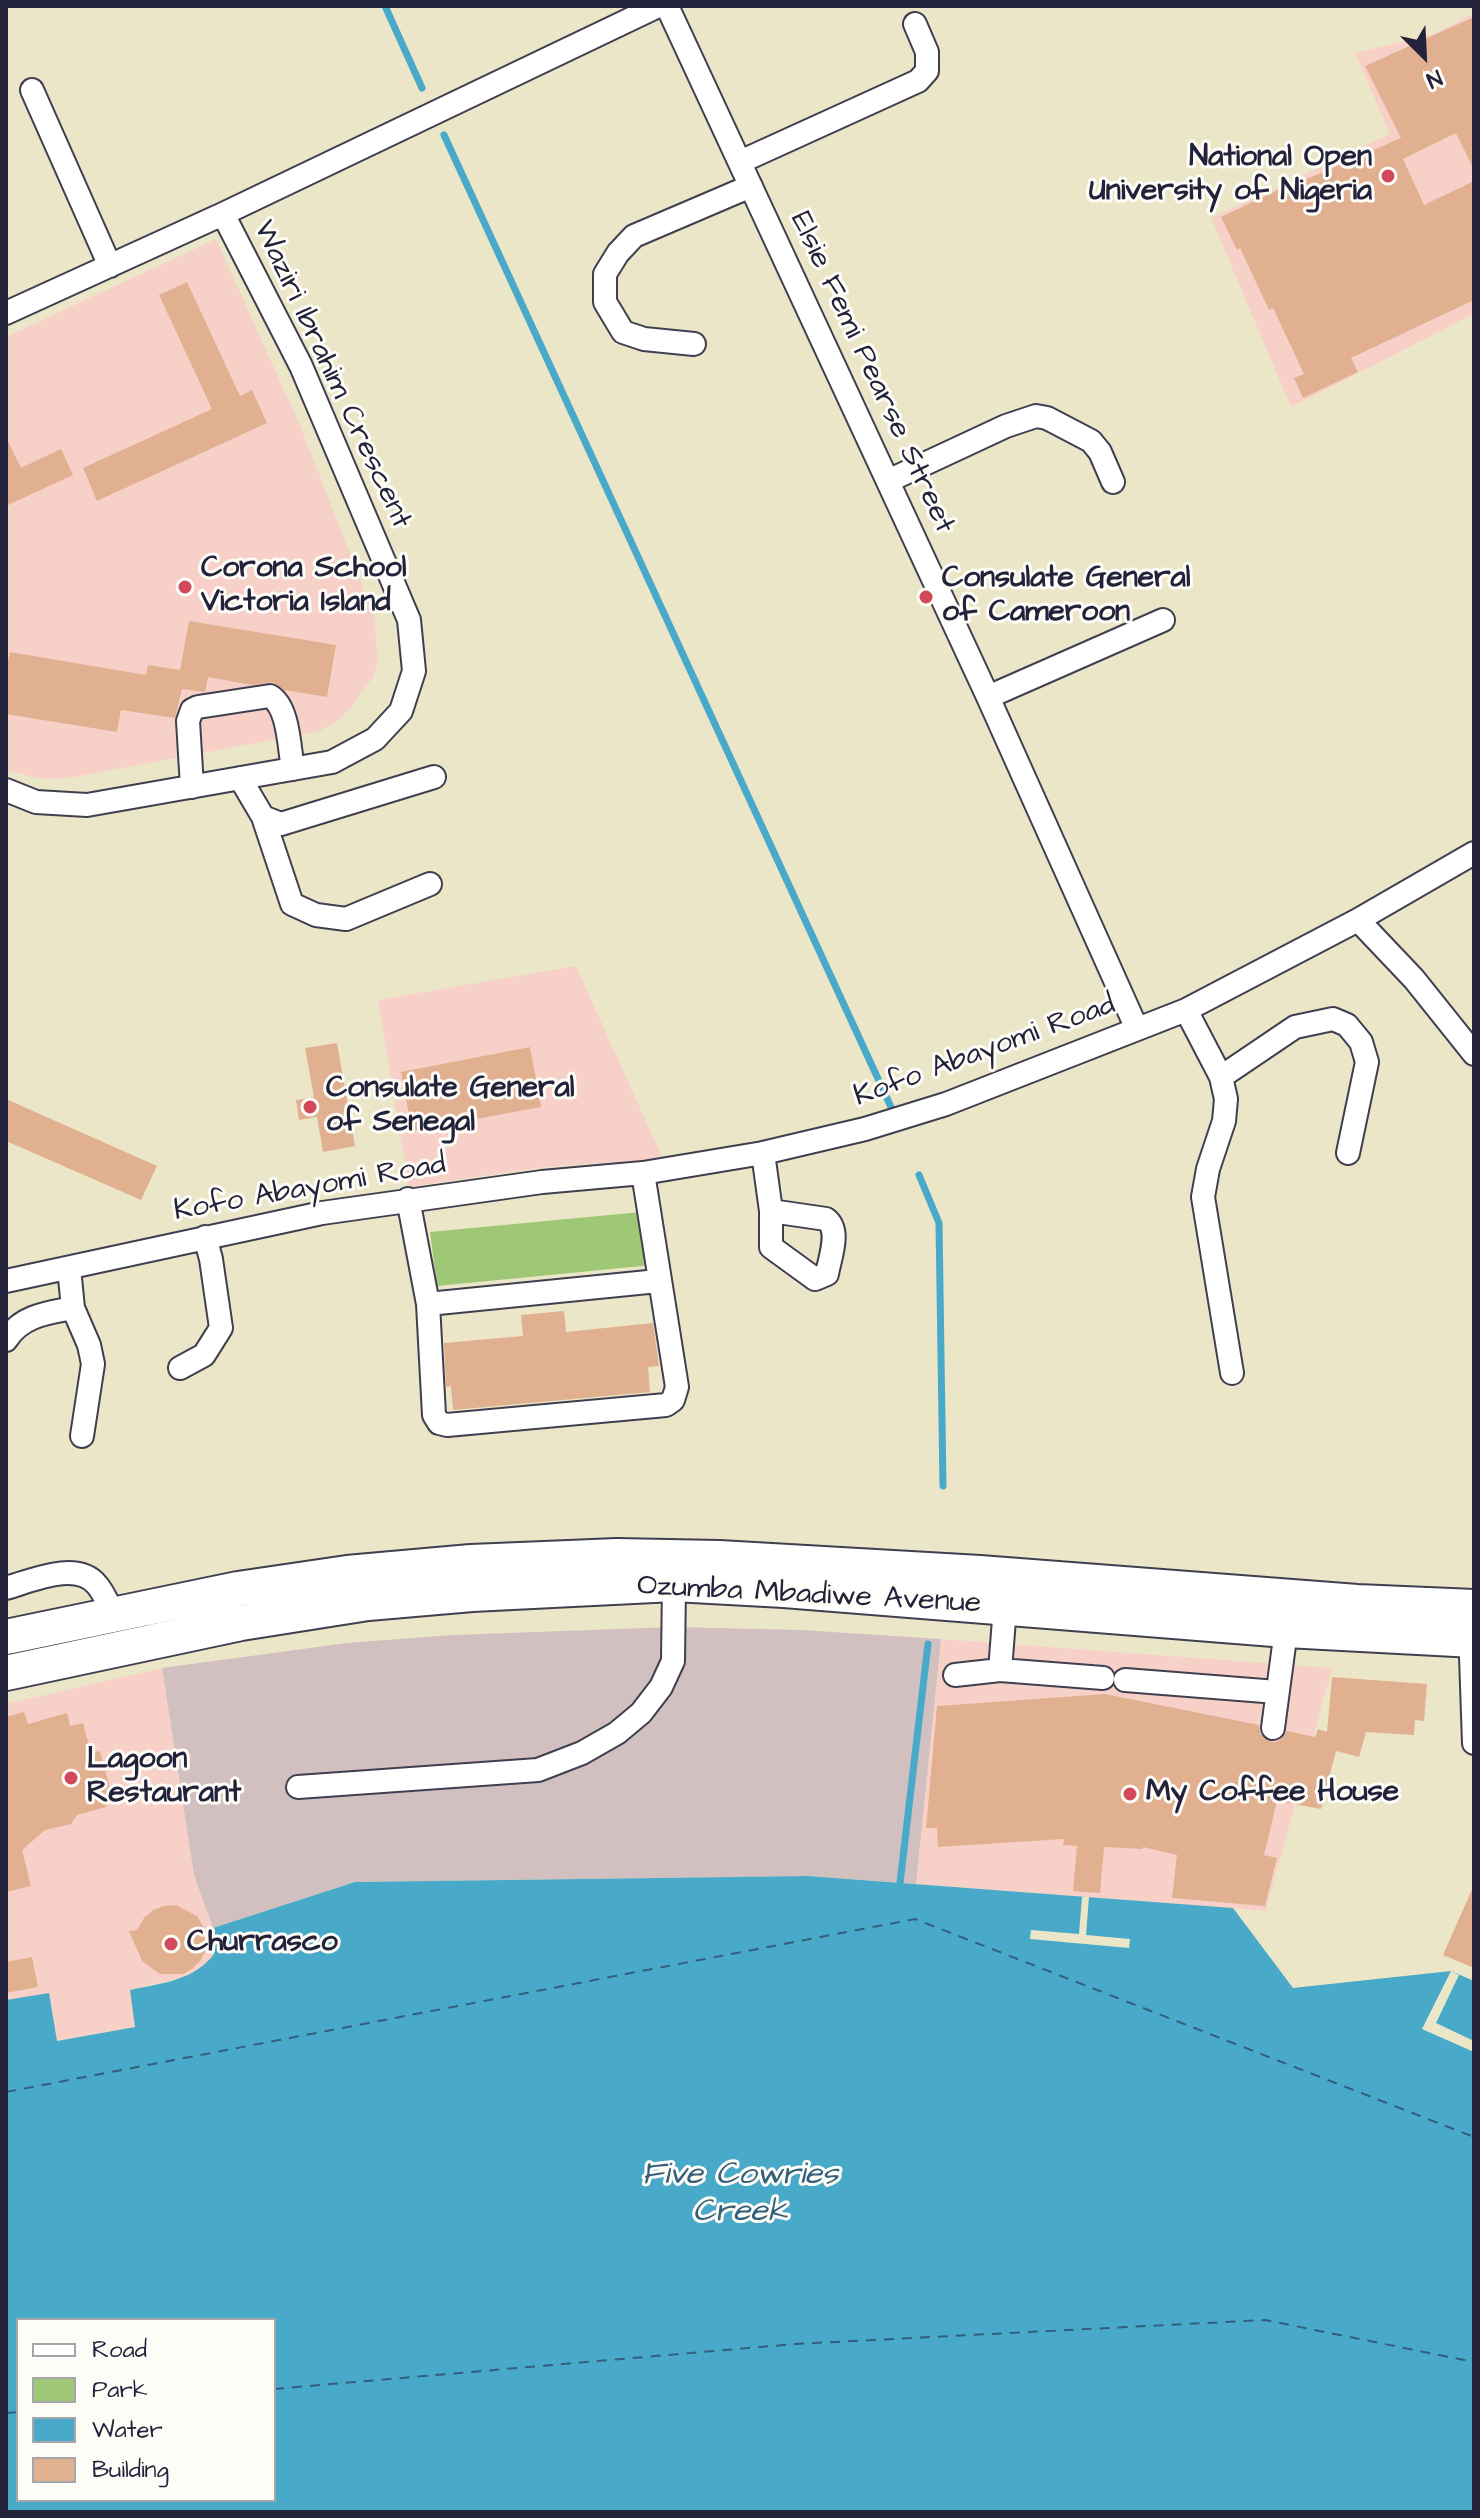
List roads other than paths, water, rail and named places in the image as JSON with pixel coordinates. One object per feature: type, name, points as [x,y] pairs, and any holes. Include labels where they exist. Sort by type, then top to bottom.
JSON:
[{"type":"highway","name":"Ozumba Mbadiwe Avenue","points":[[6,1637],[238,1589],[347,1573],[471,1562],[617,1556],[719,1558],[980,1573],[1357,1602],[1472,1624]]},
{"type":"highway","name":"Ozumba Mbadiwe Avenue","points":[[6,1673],[241,1623],[368,1603],[472,1594],[674,1584],[1286,1630],[1472,1624]]},
{"type":"street","name":"Waziri Ibrahim Crescent","points":[[6,313],[223,214],[658,6]]},
{"type":"street","name":"Elsie Femi Pearse Street","points":[[667,6],[988,697],[1137,1029]]},
{"type":"street","points":[[740,162],[918,81],[927,71],[927,52],[915,24]]},
{"type":"street","points":[[32,90],[110,266]]},
{"type":"street","points":[[694,344],[644,339],[623,332],[605,302],[605,274],[618,253],[634,236],[751,186]]},
{"type":"street","name":"Waziri Ibrahim Crescent","points":[[8,798],[87,805],[332,762],[375,739],[401,711],[414,671],[409,620],[301,366],[223,214]]},
{"type":"street","points":[[888,481],[1006,426],[1036,416],[1047,418],[1091,441],[1100,452],[1113,482]]},
{"type":"street","points":[[988,697],[1163,620]]},
{"type":"street","points":[[192,787],[188,721],[192,710],[198,707],[270,696],[274,698],[281,706],[293,769]]},
{"type":"street","points":[[263,817],[281,824],[434,777]]},
{"type":"street","points":[[240,778],[263,817],[292,904],[316,915],[346,919],[386,905],[430,884]]},
{"type":"street","name":"Kofo Abayomi Road","points":[[6,1281],[322,1213],[542,1182],[643,1173],[763,1153],[865,1129],[946,1104],[1186,1010],[1358,920],[1474,853]]},
{"type":"street","points":[[1358,920],[1414,979],[1474,1054]]},
{"type":"street","points":[[1186,1010],[1221,1077],[1226,1099],[1224,1121],[1208,1169],[1203,1197],[1232,1373]]},
{"type":"street","points":[[1221,1077],[1295,1027],[1333,1019],[1347,1025],[1361,1042],[1367,1062],[1348,1153]]},
{"type":"street","points":[[763,1153],[771,1211]]},
{"type":"street","points":[[408,1199],[428,1304],[434,1415],[439,1423],[447,1425],[666,1405],[673,1400],[677,1387],[643,1173]]},
{"type":"street","points":[[180,1368],[204,1355],[221,1328],[205,1237]]},
{"type":"street","points":[[69,1268],[73,1308],[89,1345],[93,1364],[82,1436]]},
{"type":"street","points":[[428,1304],[658,1281]]},
{"type":"street","points":[[6,1340],[21,1323],[38,1315],[73,1308]]},
{"type":"street","points":[[6,1588],[69,1572],[82,1574],[96,1583],[113,1613]]},
{"type":"street","points":[[298,1787],[538,1770],[582,1753],[617,1733],[641,1713],[661,1687],[673,1661],[674,1584]]},
{"type":"street","points":[[1000,1670],[1005,1607]]},
{"type":"street","points":[[1472,1624],[1474,1743]]},
{"type":"street","points":[[1273,1728],[1286,1630]]},
{"type":"street","points":[[955,1675],[1000,1670],[1277,1692]]},
{"type":"water","name":"Five Cowries Creek","points":[[808,1876],[1233,1908],[1293,1988],[1451,1971],[1474,1981],[1474,2512],[6,2512],[6,2000],[49,1993],[57,2041],[135,2027],[130,1990],[176,1980],[197,1970],[214,1954],[213,1928],[355,1882]]},
{"type":"waterway","points":[[385,6],[422,88]]},
{"type":"waterway","points":[[444,135],[891,1107]]},
{"type":"waterway","points":[[919,1175],[939,1223],[943,1486]]},
{"type":"waterway","points":[[900,1883],[928,1644]]},
{"type":"place","name":"National Open University of Nigeria","points":[[1388,176]]},
{"type":"place","name":"Corona School Victoria Island","points":[[185,587]]},
{"type":"place","name":"Consulate General of Cameroon","points":[[926,597]]},
{"type":"place","name":"Consulate General of Senegal","points":[[310,1107]]},
{"type":"place","name":"Lagoon Restaurant","points":[[71,1778]]},
{"type":"place","name":"My Coffee House","points":[[1130,1794]]},
{"type":"place","name":"Churrasco","points":[[171,1944]]}]
